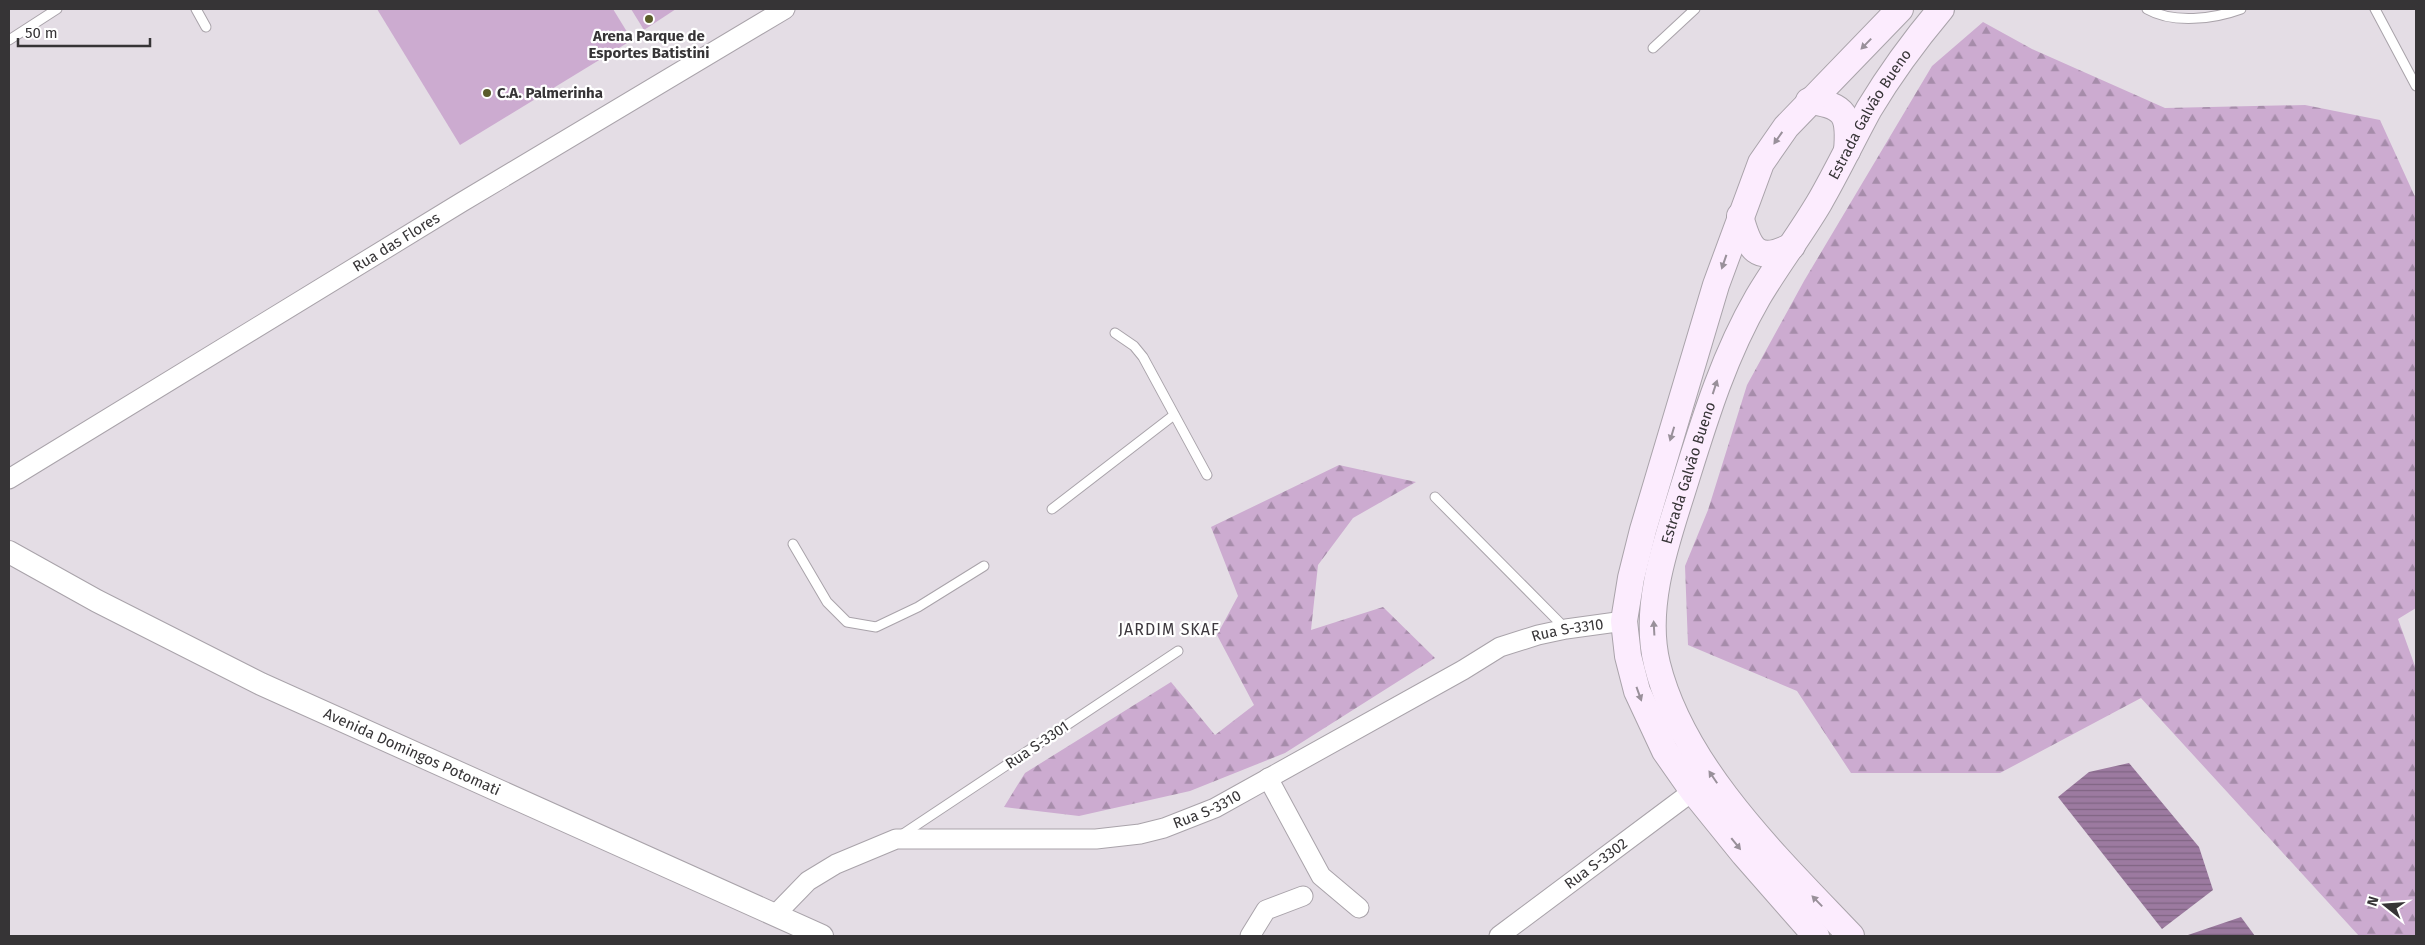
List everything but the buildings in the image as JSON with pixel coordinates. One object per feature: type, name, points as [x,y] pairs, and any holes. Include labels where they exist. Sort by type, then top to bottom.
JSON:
[{"type":"main road","name":"Estrada Galvão Bueno","points":[[1816,936],[1744,854],[1693,791],[1664,750],[1643,706],[1628,656],[1624,621],[1631,578],[1643,530],[1716,284],[1761,163],[1786,127],[1809,101],[1900,9]]},
{"type":"main road","name":"Estrada Galvão Bueno","points":[[1851,936],[1762,843],[1721,789],[1686,738],[1664,688],[1656,661],[1654,623],[1656,589],[1704,420],[1719,376],[1737,336],[1758,297],[1819,202],[1871,107],[1907,53],[1941,9]]},
{"type":"main road","points":[[1809,101],[1833,105],[1840,111],[1846,119],[1848,131],[1847,151]]},
{"type":"main road","points":[[1740,216],[1748,243],[1761,254],[1779,253],[1792,246]]},
{"type":"street","name":"Rua das Flores","points":[[9,479],[462,202],[785,9]]},
{"type":"street","name":"Avenida Domingos Potomati","points":[[9,552],[97,601],[261,684],[822,936]]},
{"type":"street","name":"Rua S-3310","points":[[774,915],[808,880],[836,864],[896,839],[1040,840],[1140,834],[1164,828],[1216,808],[1463,670],[1500,647],[1566,629],[1624,621]]},
{"type":"street","points":[[1268,778],[1321,876],[1359,908]]},
{"type":"street","name":"Rua S-3302","points":[[1499,936],[1693,791]]},
{"type":"street","points":[[1250,936],[1266,910],[1303,896]]},
{"type":"lane","points":[[9,40],[57,9]]},
{"type":"lane","points":[[196,9],[206,27]]},
{"type":"lane","points":[[1653,48],[1695,9]]},
{"type":"lane","points":[[2147,9],[2165,15],[2196,18],[2230,13],[2241,9]]},
{"type":"lane","points":[[2375,9],[2416,86]]},
{"type":"lane","points":[[1115,333],[1134,346],[1207,475]]},
{"type":"lane","points":[[1052,509],[1174,415]]},
{"type":"lane","points":[[1435,497],[1566,629]]},
{"type":"lane","points":[[793,544],[827,602],[847,622],[876,627],[918,607],[984,566]]},
{"type":"lane","name":"Rua S-3301","points":[[896,839],[1178,651]]},
{"type":"green space","name":"C.A. Palmerinha","points":[[377,9],[613,9],[632,40],[460,145]]},
{"type":"green space","name":"Arena Parque de Esportes Batistini","points":[[631,9],[676,9],[644,30]]},
{"type":"green space","points":[[1983,22],[2032,49],[2165,108],[2305,105],[2380,120],[2416,199],[2416,608],[2398,619],[2416,669],[2416,936],[2359,936],[2141,698],[2000,773],[1851,773],[1797,691],[1688,645],[1685,566],[1708,510],[1747,385],[1804,281],[1932,66]]},
{"type":"green space","points":[[1339,465],[1416,482],[1353,518],[1318,565],[1311,630],[1383,607],[1435,658],[1285,753],[1190,791],[1079,816],[1004,807],[1025,773],[1171,682],[1215,735],[1254,705],[1217,635],[1238,596],[1211,527]]},
{"type":"shaded area","points":[[2129,763],[2199,847],[2213,890],[2162,929],[2058,797],[2089,772]]},
{"type":"shaded area","points":[[2241,917],[2255,936],[2185,936]]},
{"type":"place","name":"Arena Parque de Esportes Batistini","points":[[649,19]]},
{"type":"place","name":"C.A. Palmerinha","points":[[487,93]]},
{"type":"district","name":"JARDIM SKAF","points":[[1169,629]]}]
